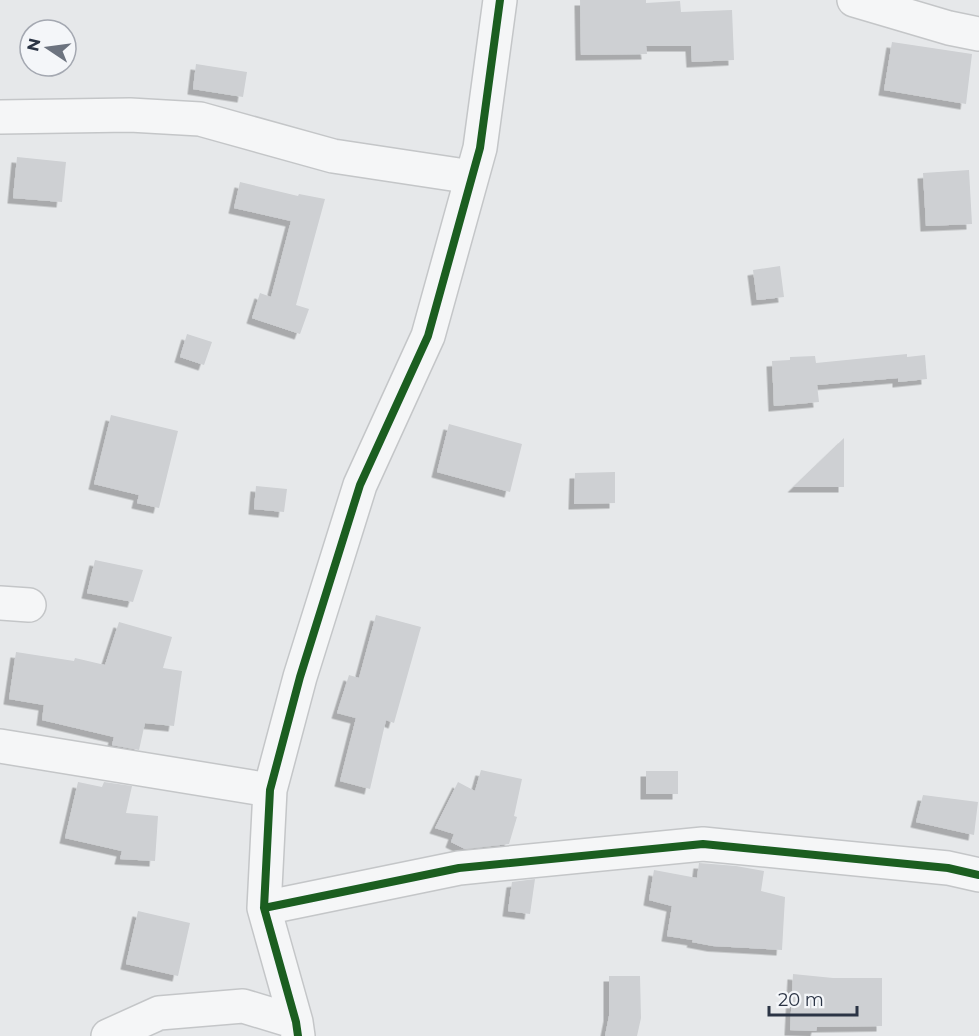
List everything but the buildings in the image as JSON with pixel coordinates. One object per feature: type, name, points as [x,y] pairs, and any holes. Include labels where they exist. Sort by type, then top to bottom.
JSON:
[{"type":"street","points":[[297,1029],[264,908],[270,790],[300,677],[360,485],[428,336],[480,148],[500,0]]},
{"type":"street","points":[[871,3],[949,28],[979,34]]},
{"type":"street","points":[[0,117],[130,116],[200,119],[333,156],[472,177]]},
{"type":"street","points":[[0,746],[270,790]]},
{"type":"street","points":[[264,908],[459,868],[703,844],[948,868],[979,875]]},
{"type":"street","points":[[108,1036],[159,1014],[243,1006],[297,1029]]},
{"type":"cycle path","points":[[298,1036],[264,908],[270,790],[300,677],[360,485],[428,336],[480,148],[500,0]]},
{"type":"cycle path","points":[[264,908],[459,868],[703,844],[948,868],[979,875]]}]
